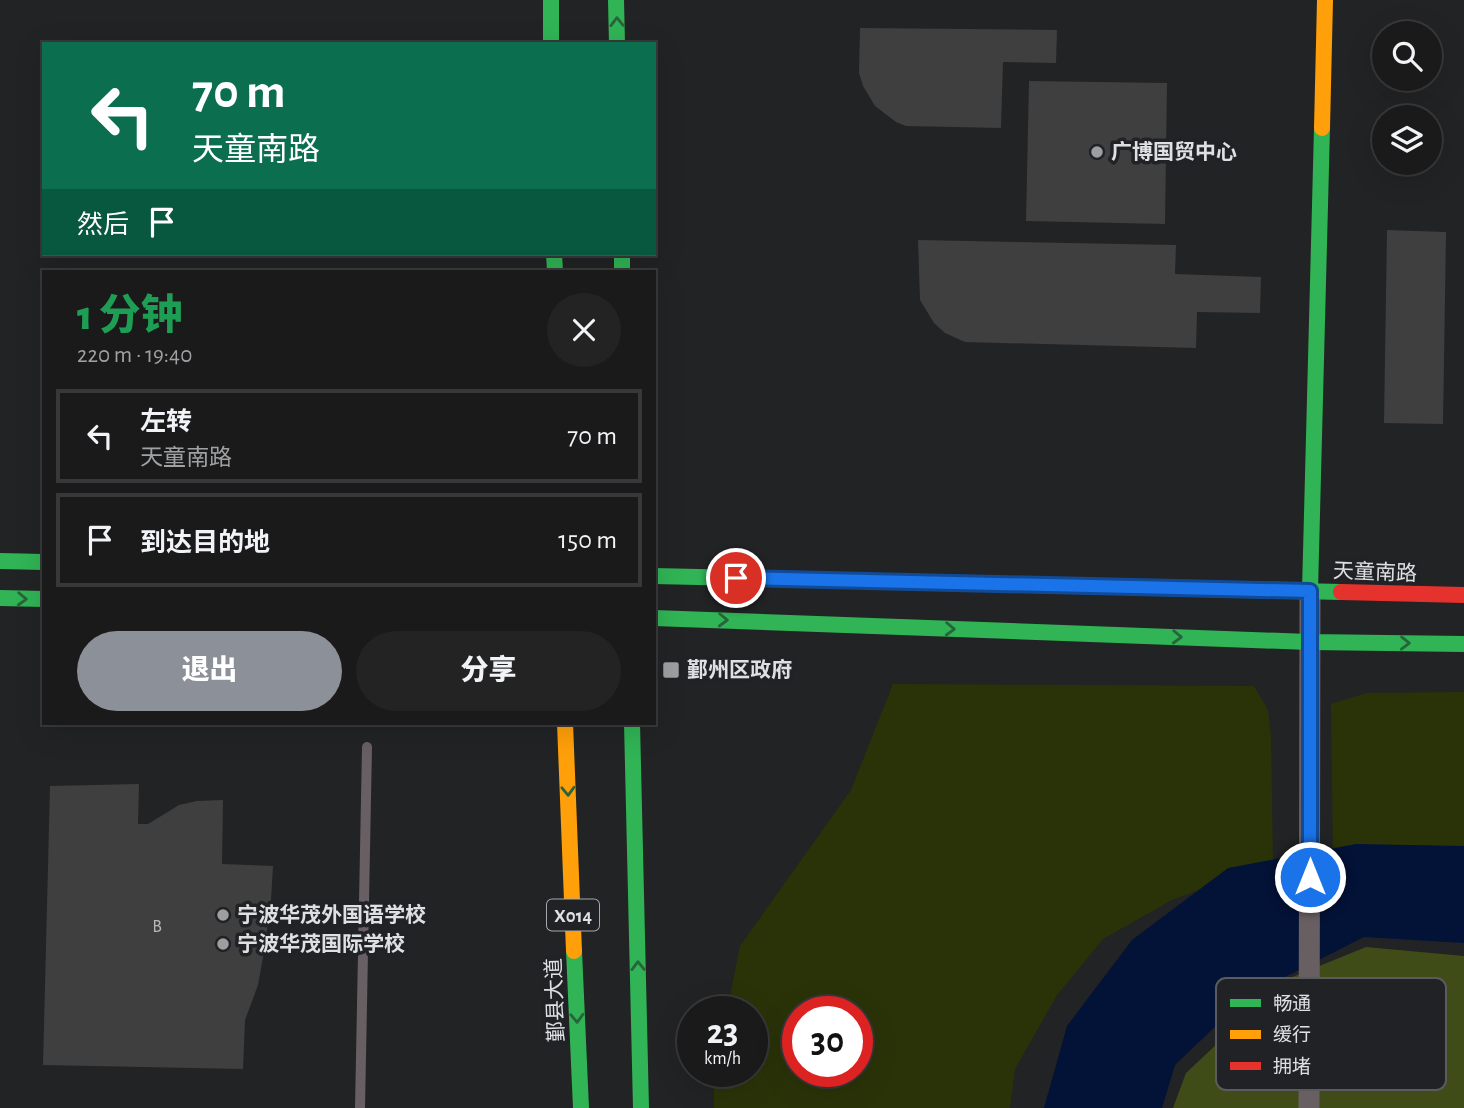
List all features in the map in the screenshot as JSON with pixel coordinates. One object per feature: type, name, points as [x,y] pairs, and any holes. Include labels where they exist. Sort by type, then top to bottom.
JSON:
[{"type":"main road","points":[[551,0],[551,42]]},
{"type":"main road","points":[[616,0],[617,42]]},
{"type":"main road","points":[[1310,591],[1325,0]]},
{"type":"main road","points":[[0,561],[42,562]]},
{"type":"main road","name":"天童南路","points":[[656,576],[1464,595]]},
{"type":"main road","points":[[0,598],[42,599]]},
{"type":"main road","points":[[656,618],[1310,642],[1464,644]]},
{"type":"main road","name":"鄞县大道","points":[[565,725],[580,1108]]},
{"type":"main road","points":[[632,725],[641,1108]]},
{"type":"street","points":[[1310,591],[1311,978]]},
{"type":"street","points":[[1309,1090],[1309,1108]]},
{"type":"lane","points":[[360,1108],[367,747]]},
{"type":"green space","points":[[893,684],[1254,686],[1268,710],[1271,737],[1273,862],[1172,900],[1103,939],[1057,995],[1015,1069],[1010,1108],[714,1108],[714,1087],[768,1087],[768,996],[730,996],[740,946],[851,790]]},
{"type":"green space","points":[[1464,692],[1464,857],[1333,859],[1331,704],[1367,693]]},
{"type":"green space","points":[[1366,947],[1464,956],[1464,1108],[1173,1108],[1186,1073],[1216,1045],[1216,1090],[1446,1090],[1446,978],[1290,978]]},
{"type":"water","points":[[1356,844],[1464,846],[1464,943],[1364,937],[1283,978],[1216,978],[1216,1026],[1175,1065],[1162,1108],[1044,1108],[1067,1026],[1132,940],[1228,868]]},
{"type":"building","points":[[860,28],[1057,30],[1056,63],[1003,62],[1001,128],[906,126],[875,106],[863,86],[859,73]]},
{"type":"building","name":"广博国贸中心","points":[[1029,81],[1167,83],[1165,224],[1026,221]]},
{"type":"building","points":[[1387,230],[1446,232],[1443,424],[1384,423]]},
{"type":"building","points":[[918,240],[1176,245],[1175,274],[1261,277],[1260,313],[1197,312],[1196,348],[965,342],[945,333],[934,323],[920,300]]},
{"type":"building","points":[[139,784],[138,824],[148,824],[179,805],[223,800],[222,864],[273,866],[271,900],[258,985],[245,1020],[243,1069],[43,1065],[50,786]]},
{"type":"traffic: fast","points":[[551,0],[551,42]]},
{"type":"traffic: fast","points":[[616,0],[617,42]]},
{"type":"traffic: fast","points":[[1310,591],[1322,128]]},
{"type":"traffic: fast","points":[[554,256],[555,270]]},
{"type":"traffic: fast","points":[[622,256],[622,270]]},
{"type":"traffic: fast","points":[[0,561],[42,562]]},
{"type":"traffic: fast","points":[[656,576],[1341,592]]},
{"type":"traffic: fast","points":[[0,598],[42,599]]},
{"type":"traffic: fast","points":[[656,618],[1309,642],[1464,644]]},
{"type":"traffic: fast","points":[[632,725],[641,1108]]},
{"type":"traffic: fast","points":[[574,951],[581,1108]]},
{"type":"traffic: slow","points":[[1322,128],[1325,0]]},
{"type":"traffic: slow","points":[[565,725],[574,951]]},
{"type":"traffic: jam","points":[[1341,592],[1464,595]]},
{"type":"place","name":"广博国贸中心","points":[[1097,152]]},
{"type":"place","name":"鄞州区政府","points":[[671,670]]},
{"type":"place","name":"宁波华茂外国语学校","points":[[223,915]]},
{"type":"place","name":"宁波华茂国际学校","points":[[223,944]]},
{"type":"route","points":[[736,578],[1310,591],[1310,877]]}]
